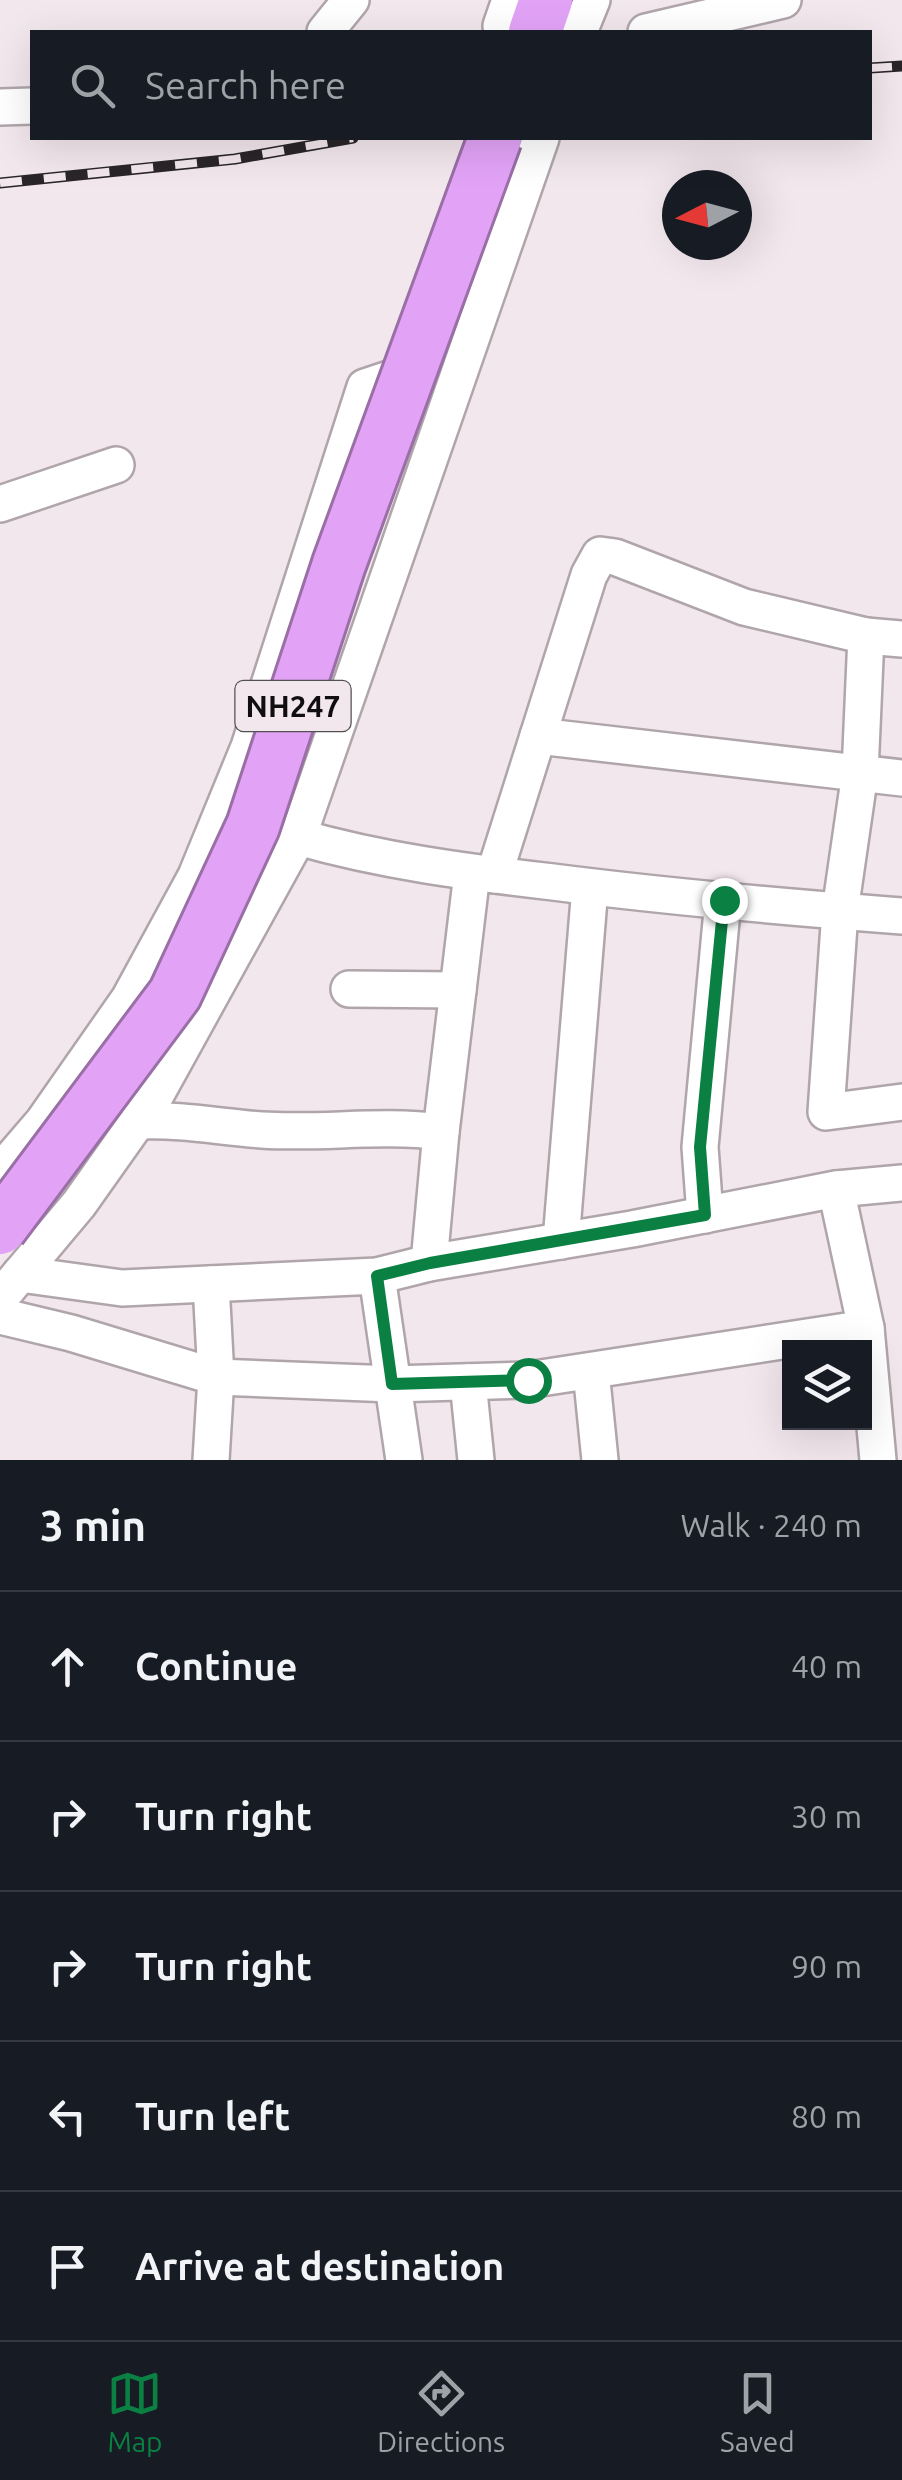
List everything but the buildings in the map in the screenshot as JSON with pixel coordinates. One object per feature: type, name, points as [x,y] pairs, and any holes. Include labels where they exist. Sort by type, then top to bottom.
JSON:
[{"type":"highway","points":[[535,30],[546,0]]},
{"type":"highway","name":"NH247","points":[[7,1267],[175,994],[253,826],[339,564],[494,140]]},
{"type":"street","points":[[326,30],[351,0]]},
{"type":"street","points":[[510,0],[501,26],[514,30]]},
{"type":"street","points":[[580,30],[592,0]]},
{"type":"street","points":[[655,30],[783,0]]},
{"type":"street","points":[[0,106],[30,106]]},
{"type":"street","points":[[7,1267],[79,1204],[138,1120],[203,1015],[298,837],[540,140]]},
{"type":"street","points":[[0,1172],[43,1122],[129,998],[196,876],[250,747],[366,387],[466,354]]},
{"type":"street","points":[[0,504],[116,465]]},
{"type":"street","points":[[430,1263],[458,990],[483,874],[538,736],[589,575],[600,556],[615,557],[744,607],[866,636],[902,640]]},
{"type":"street","points":[[866,636],[860,772],[840,911],[826,1112],[902,1102]]},
{"type":"street","points":[[538,736],[902,778]]},
{"type":"street","points":[[298,837],[369,857],[483,874],[902,916]]},
{"type":"street","points":[[561,1241],[590,887]]},
{"type":"street","points":[[705,1215],[700,1147],[724,900]]},
{"type":"street","points":[[349,989],[458,990]]},
{"type":"street","points":[[138,1120],[178,1119],[264,1130],[408,1128],[441,1132]]},
{"type":"street","points":[[7,1267],[122,1288],[377,1276],[836,1189],[902,1184]]},
{"type":"street","points":[[836,1189],[866,1328],[878,1460]]},
{"type":"street","points":[[377,1276],[404,1460]]},
{"type":"street","points":[[211,1284],[216,1377],[211,1460]]},
{"type":"street","points":[[0,1316],[216,1377],[392,1384],[528,1380],[866,1328]]},
{"type":"street","points":[[591,1370],[600,1460]]},
{"type":"street","points":[[468,1382],[476,1460]]},
{"type":"railway","points":[[872,68],[902,66]]},
{"type":"railway","points":[[0,183],[235,159],[342,140]]},
{"type":"route","points":[[528,1380],[392,1384],[377,1276],[430,1263],[705,1215],[700,1147],[724,900]]}]
